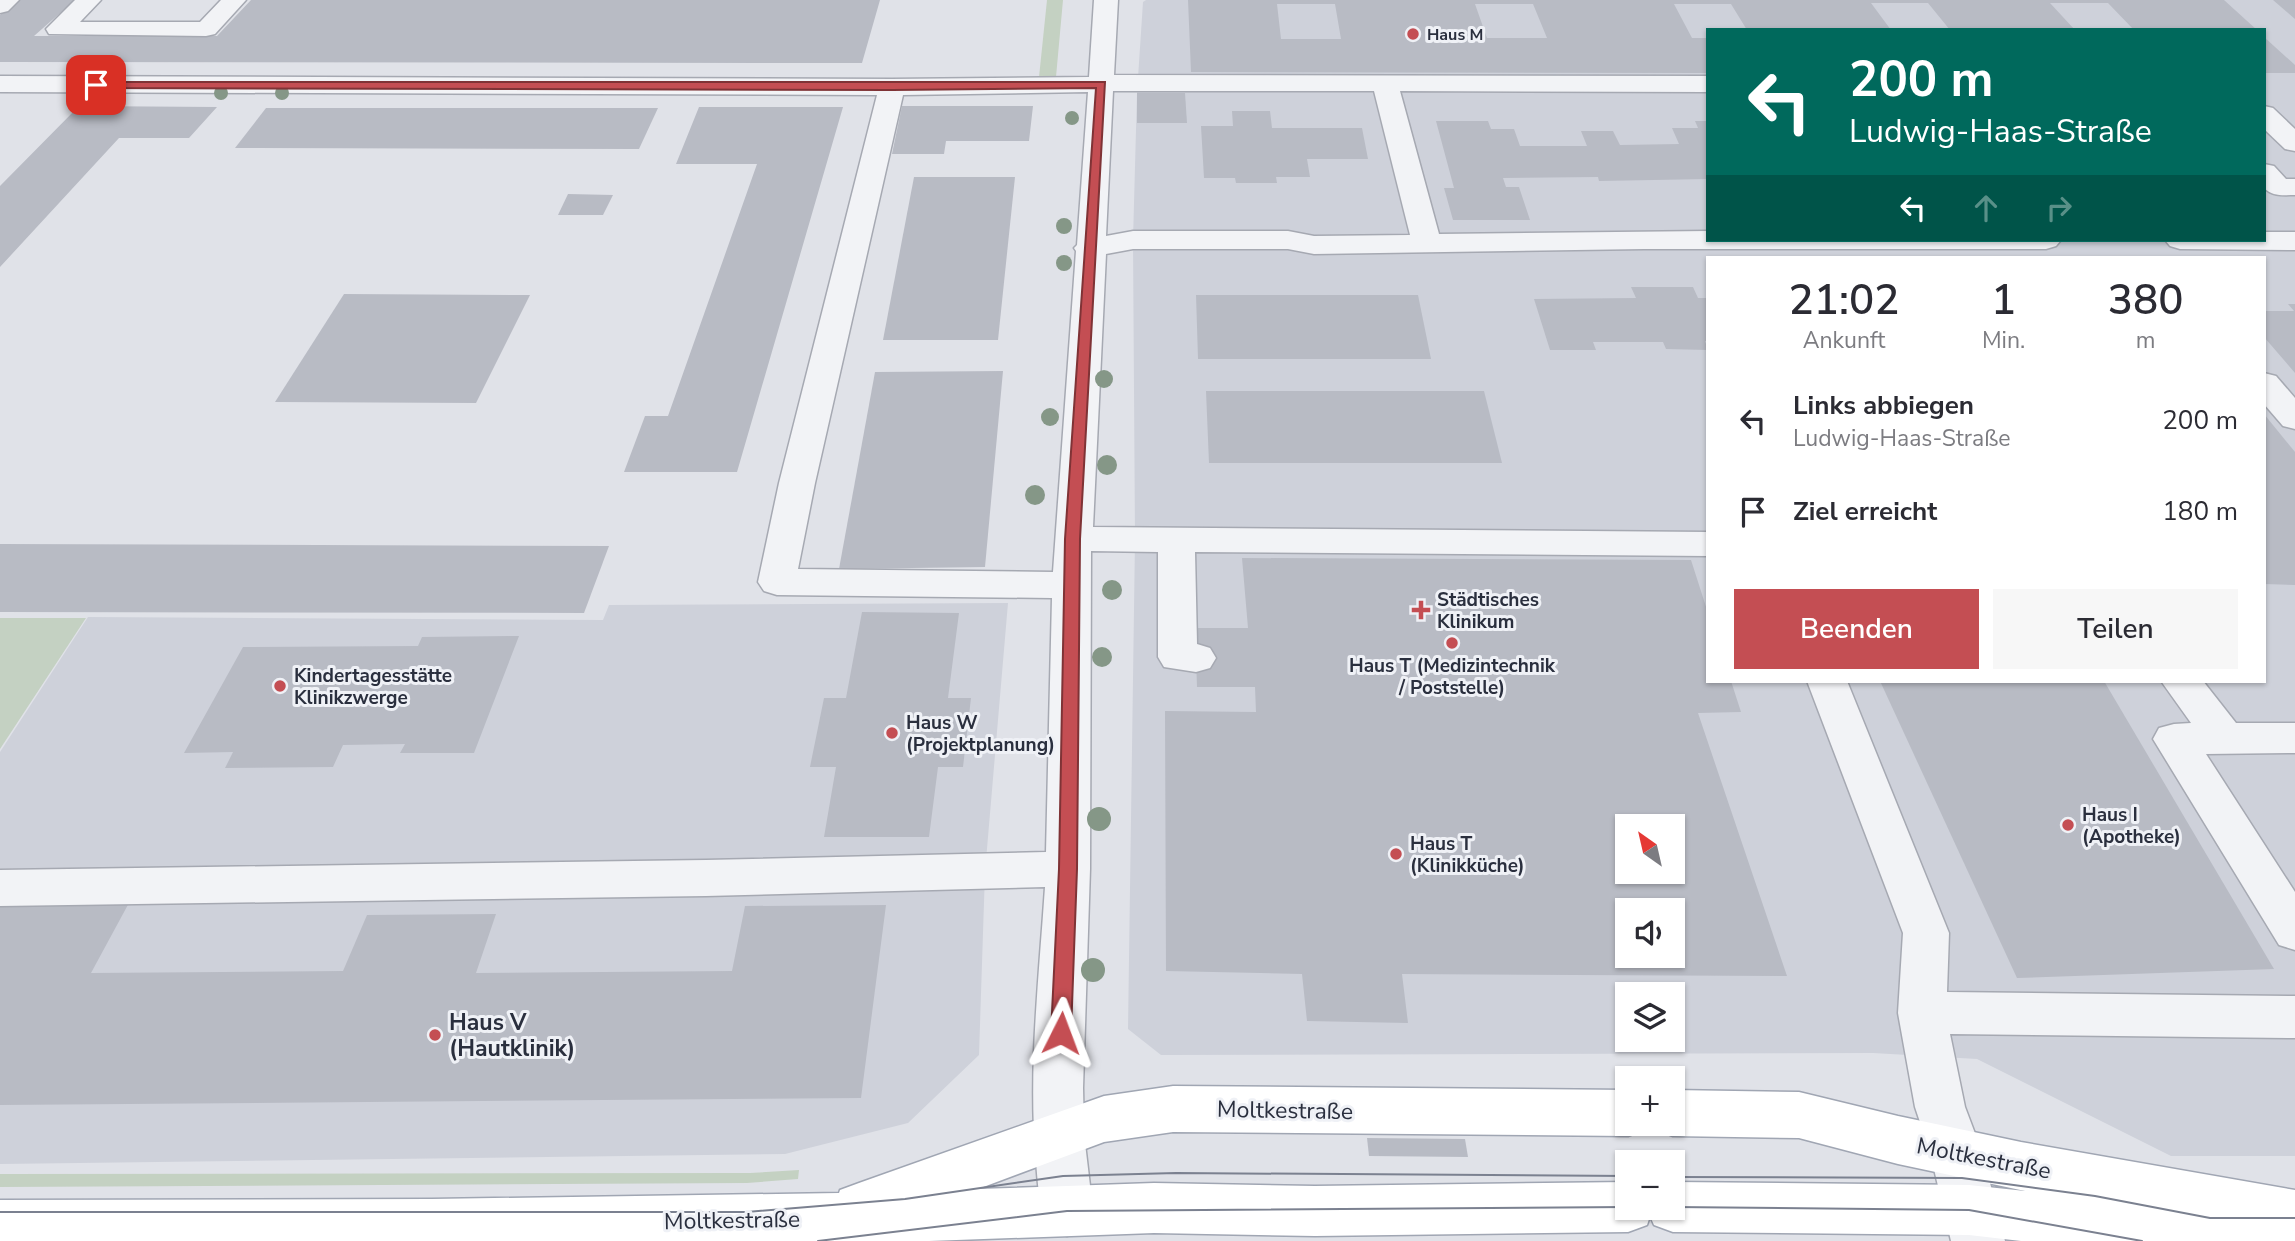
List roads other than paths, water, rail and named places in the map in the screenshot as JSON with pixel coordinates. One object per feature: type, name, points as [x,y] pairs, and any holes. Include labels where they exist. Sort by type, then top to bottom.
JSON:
[{"type":"main road","name":"Moltkestraße","points":[[834,1219],[872,1202],[1104,1119],[1173,1109],[1615,1113]]},
{"type":"main road","name":"Moltkestraße","points":[[1685,1113],[1799,1115],[1956,1152],[2295,1215]]},
{"type":"main road","name":"Moltkestraße","points":[[0,1225],[430,1233],[1154,1208],[1316,1226],[1615,1208]]},
{"type":"main road","points":[[1685,1208],[1974,1226],[2295,1235]]},
{"type":"street","points":[[0,6],[7,0]]},
{"type":"street","points":[[89,0],[58,29],[206,29],[234,0]]},
{"type":"street","points":[[1067,1211],[1059,1135],[1058,1088],[1068,869],[1072,539],[1106,0]]},
{"type":"street","points":[[1385,83],[1426,242]]},
{"type":"street","points":[[0,84],[892,87],[1102,84],[1706,84]]},
{"type":"street","points":[[892,87],[797,483],[777,582],[1071,585]]},
{"type":"street","points":[[2266,116],[2295,143]]},
{"type":"street","points":[[2266,174],[2279,187],[2295,187]]},
{"type":"street","points":[[1089,248],[1134,254],[1286,255],[1314,245],[1706,241]]},
{"type":"street","points":[[2266,241],[2295,241]]},
{"type":"street","points":[[2162,242],[2175,256]]},
{"type":"street","points":[[2266,385],[2295,419]]},
{"type":"street","points":[[1072,539],[1706,544]]},
{"type":"street","points":[[1176,541],[1178,657],[1196,658]]},
{"type":"street","points":[[1828,683],[1926,933],[1922,1013],[1940,1107],[1956,1152],[1974,1226]]},
{"type":"street","points":[[2183,683],[2225,738]]},
{"type":"street","points":[[2295,738],[2174,739],[2295,931]]},
{"type":"street","points":[[0,888],[706,878],[1068,869]]},
{"type":"street","points":[[1922,1013],[2295,1017]]},
{"type":"tram line","points":[[0,1212],[747,1212],[905,1199],[1063,1176],[1176,1173],[1615,1176]]},
{"type":"tram line","points":[[1685,1177],[1962,1178],[2095,1196],[2210,1218],[2295,1218]]},
{"type":"tram line","points":[[818,1241],[1067,1211],[1615,1207]]},
{"type":"tram line","points":[[1685,1207],[1969,1210],[2142,1241]]},
{"type":"place","name":"Haus M","points":[[1413,34]]},
{"type":"place","name":"Städtisches Klinikum","points":[[1421,610]]},
{"type":"place","name":"Haus T (Medizintechnik / Poststelle)","points":[[1452,643]]},
{"type":"place","name":"Kindertagesstätte Klinikzwerge","points":[[280,686]]},
{"type":"place","name":"Haus W (Projektplanung)","points":[[892,733]]},
{"type":"place","name":"Haus I (Apotheke)","points":[[2068,825]]},
{"type":"place","name":"Haus T (Klinikküche)","points":[[1396,854]]},
{"type":"place","name":"Haus V (Hautklinik)","points":[[435,1035]]}]
